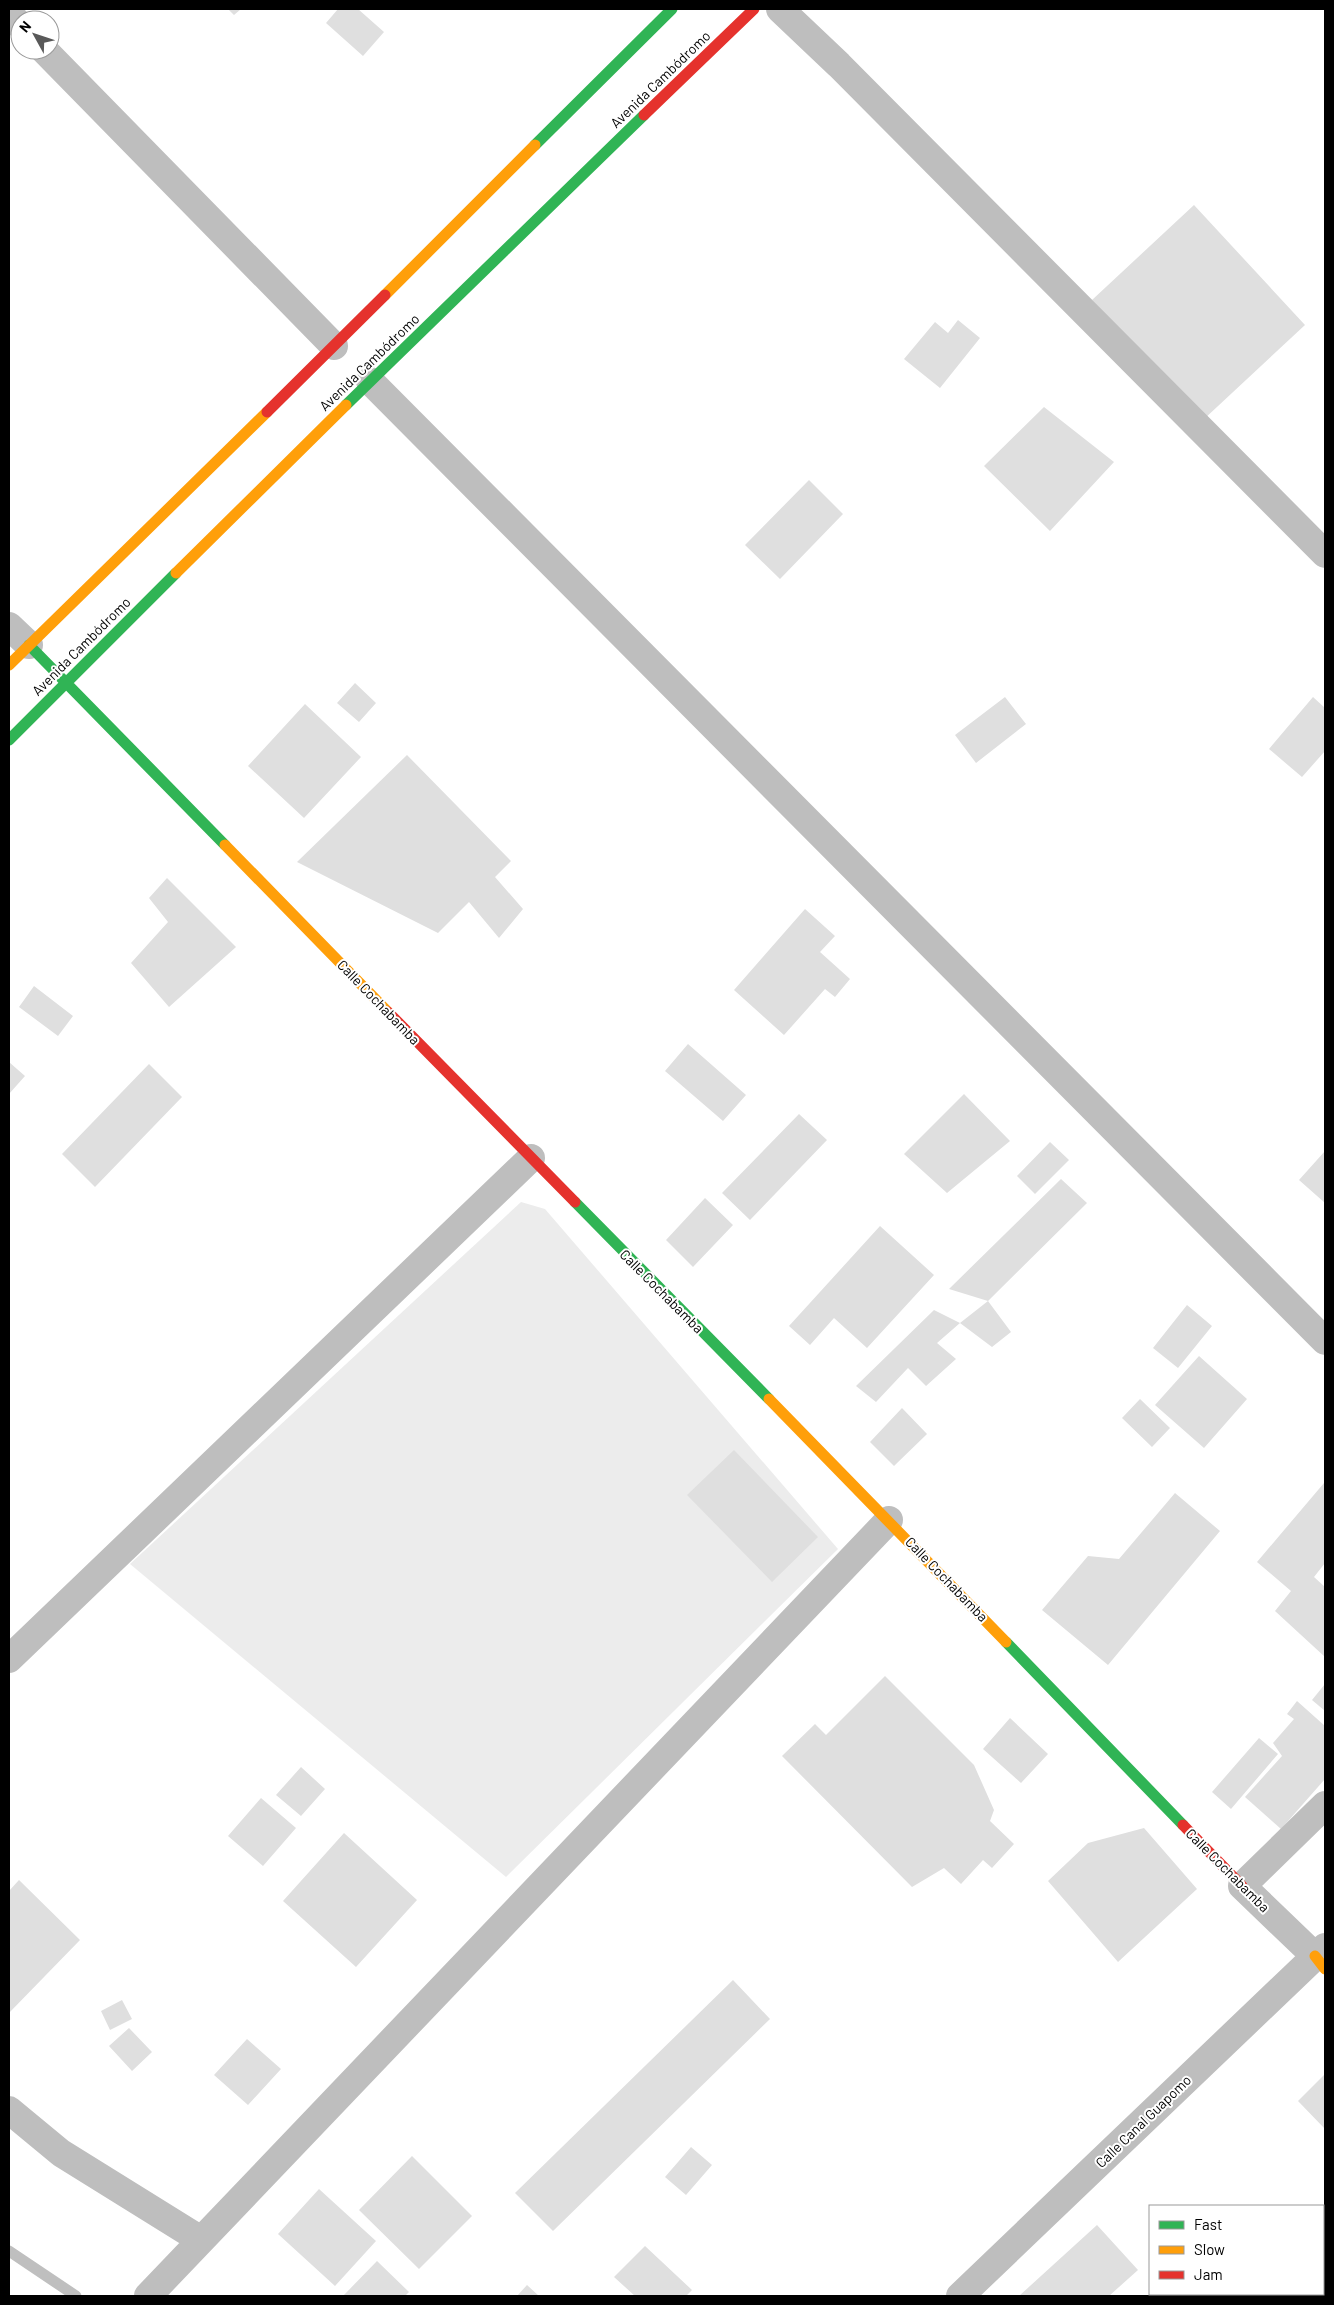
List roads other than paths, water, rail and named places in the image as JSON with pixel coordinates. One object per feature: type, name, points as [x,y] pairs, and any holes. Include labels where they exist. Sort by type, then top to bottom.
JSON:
[{"type":"street","points":[[9,665],[334,346],[672,9]]},
{"type":"street","name":"Avenida Cambódromo","points":[[9,740],[370,381],[754,9]]},
{"type":"street","points":[[780,9],[840,65],[1325,554]]},
{"type":"street","points":[[54,60],[334,346]]},
{"type":"street","points":[[370,381],[1325,1341]]},
{"type":"street","name":"Calle Cochabamba","points":[[9,626],[889,1520],[1242,1886],[1323,1958]]},
{"type":"street","points":[[9,1659],[531,1158]]},
{"type":"street","points":[[148,2296],[889,1520]]},
{"type":"street","points":[[1242,1886],[1325,1805]]},
{"type":"street","name":"Calle Canal Guapomo","points":[[960,2296],[1323,1958]]},
{"type":"street","points":[[9,2110],[61,2153],[201,2240]]},
{"type":"waterway","points":[[9,2251],[76,2296]]}]
